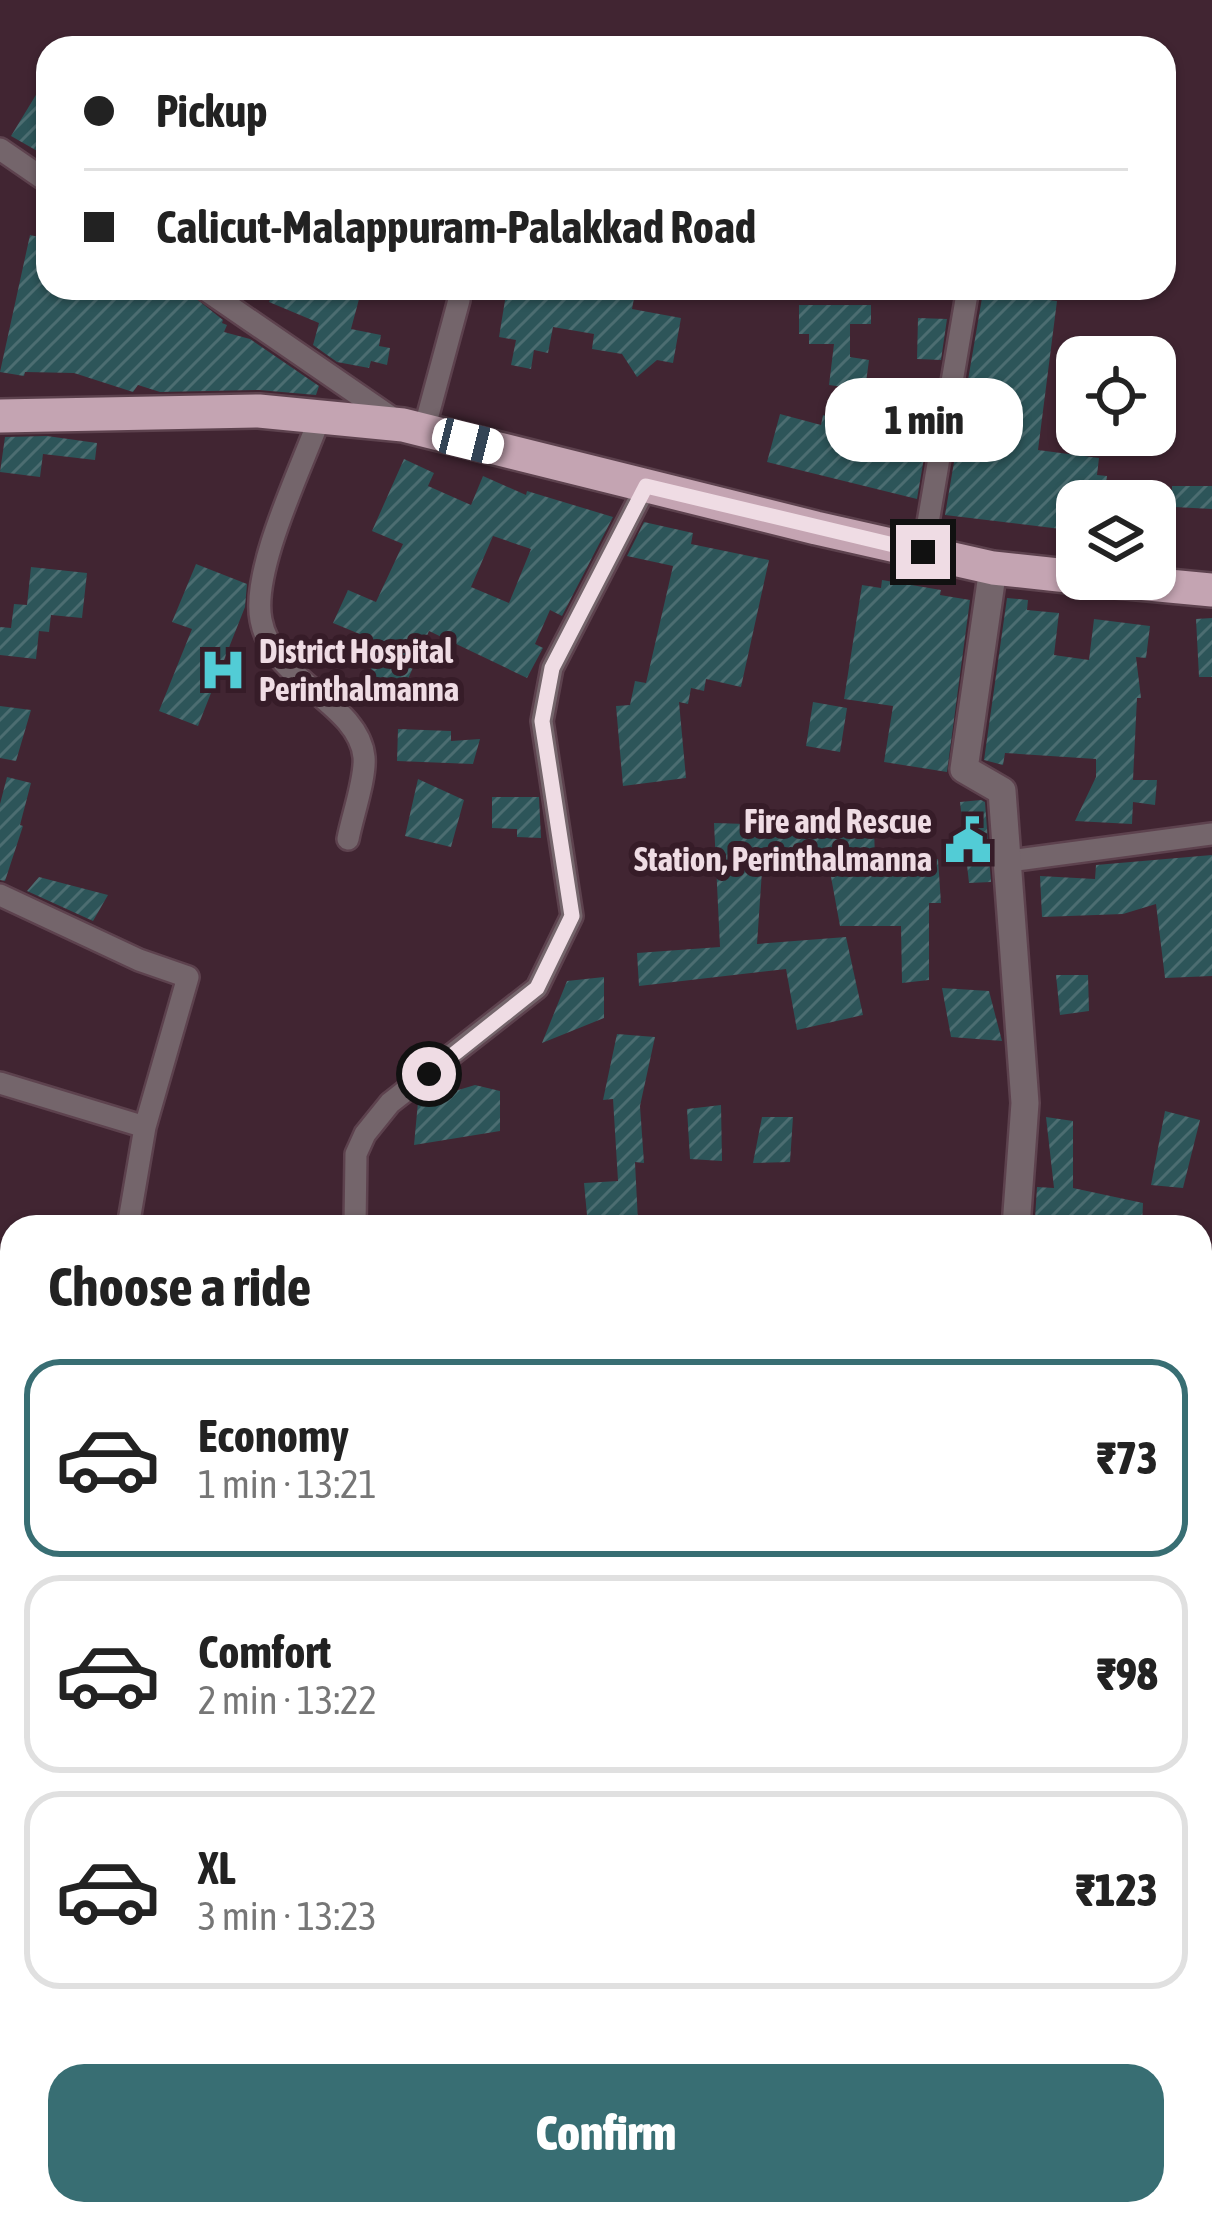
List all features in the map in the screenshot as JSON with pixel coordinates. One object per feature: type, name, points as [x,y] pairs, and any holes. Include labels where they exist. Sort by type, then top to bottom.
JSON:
[{"type":"highway","points":[[0,416],[259,411],[413,428],[993,568],[1056,575]]},
{"type":"highway","points":[[1176,587],[1212,590]]},
{"type":"street","points":[[0,149],[36,174]]},
{"type":"street","points":[[220,300],[413,428],[458,300]]},
{"type":"street","points":[[923,552],[966,300]]},
{"type":"street","points":[[320,417],[260,580],[260,618],[272,652],[352,726],[364,757],[348,839]]},
{"type":"street","points":[[355,1215],[356,1154],[365,1134],[389,1102],[537,988],[572,916],[542,721],[552,668],[646,486]]},
{"type":"street","points":[[993,568],[964,769],[1002,791],[1025,1103],[1017,1215]]},
{"type":"street","points":[[1010,861],[1212,834]]},
{"type":"street","points":[[0,896],[139,960],[188,977],[145,1127],[130,1215]]},
{"type":"street","points":[[0,1083],[145,1127]]},
{"type":"building","points":[[36,95],[36,150],[11,136]]},
{"type":"building","points":[[30,235],[36,236],[36,300],[198,300],[223,320],[224,332],[250,339],[319,386],[316,395],[259,390],[160,392],[138,385],[133,392],[74,373],[25,372],[24,376],[0,372]]},
{"type":"building","points":[[359,300],[351,329],[381,335],[379,346],[390,348],[387,365],[371,361],[369,368],[337,362],[313,345],[319,323],[269,302]]},
{"type":"building","points":[[505,300],[634,300],[632,309],[681,318],[673,363],[657,360],[637,377],[622,354],[592,349],[594,334],[553,327],[548,353],[534,350],[531,369],[511,365],[516,340],[499,337]]},
{"type":"building","points":[[982,300],[1057,301],[1038,450],[1056,456],[1099,458],[1097,475],[1107,476],[1106,480],[1056,480],[1056,528],[945,515]]},
{"type":"building","points":[[799,305],[871,305],[871,324],[850,324],[850,357],[869,360],[865,390],[829,385],[834,344],[809,344],[809,334],[799,334]]},
{"type":"building","points":[[918,318],[947,319],[941,360],[917,359]]},
{"type":"building","points":[[878,399],[932,411],[917,499],[767,462],[780,414],[821,425],[823,415],[871,428]]},
{"type":"building","points":[[47,436],[97,443],[95,460],[43,454],[40,477],[0,472],[5,437]]},
{"type":"building","points":[[404,459],[434,473],[428,486],[471,505],[483,476],[526,495],[527,491],[613,517],[562,616],[550,610],[535,644],[543,648],[527,678],[429,631],[398,702],[363,687],[378,654],[358,645],[362,635],[333,623],[348,590],[376,602],[403,544],[372,531]],"holes":[[[493,536],[531,549],[509,603],[471,587]]]},
{"type":"building","points":[[1176,486],[1212,486],[1212,509],[1176,507]]},
{"type":"building","points":[[644,522],[693,533],[691,544],[769,560],[741,687],[706,679],[704,691],[691,688],[688,704],[679,702],[686,778],[623,786],[616,706],[630,705],[635,681],[646,683],[673,566],[627,556]]},
{"type":"building","points":[[196,564],[247,584],[245,607],[198,726],[159,711],[192,629],[172,622]]},
{"type":"building","points":[[31,567],[87,573],[82,618],[51,615],[49,632],[39,631],[36,659],[0,655],[0,627],[11,628],[14,604],[27,605]]},
{"type":"building","points":[[882,580],[970,600],[947,772],[884,762],[893,706],[844,699],[862,585],[881,588]]},
{"type":"building","points":[[1007,598],[1028,600],[1027,610],[1059,613],[1054,655],[1089,660],[1094,619],[1150,626],[1146,658],[1136,657],[1141,698],[1137,698],[1133,780],[1157,780],[1155,805],[1133,802],[1132,824],[1075,821],[1096,777],[1096,759],[1005,753],[1003,765],[984,760]]},
{"type":"building","points":[[1212,618],[1212,677],[1199,677],[1196,619]]},
{"type":"building","points":[[813,702],[847,708],[840,752],[806,746]]},
{"type":"building","points":[[0,706],[31,710],[16,761],[0,758]]},
{"type":"building","points":[[398,729],[451,731],[451,741],[480,739],[473,764],[397,761]]},
{"type":"building","points":[[7,777],[31,783],[5,881],[0,880],[0,804]]},
{"type":"building","points":[[418,779],[464,800],[451,847],[405,836]]},
{"type":"building","points":[[492,797],[539,797],[541,838],[517,837],[517,829],[492,828]]},
{"type":"building","name":"Fire and Rescue Station, Perinthalmanna","points":[[960,802],[985,802],[991,882],[969,883]]},
{"type":"building","points":[[714,823],[874,828],[875,859],[938,859],[941,903],[929,903],[929,980],[902,983],[901,926],[840,926],[829,866],[762,871],[757,944],[846,937],[863,1015],[797,1030],[786,969],[639,986],[637,953],[720,947]]},
{"type":"building","points":[[1212,855],[1212,976],[1165,978],[1156,904],[1123,914],[1042,917],[1040,876],[1095,879],[1096,865]]},
{"type":"building","points":[[39,877],[108,895],[93,921],[27,891]]},
{"type":"building","points":[[1056,975],[1088,975],[1089,1011],[1060,1015]]},
{"type":"building","points":[[604,977],[604,1018],[542,1043],[567,981]]},
{"type":"building","points":[[942,988],[989,991],[1002,1041],[951,1037]]},
{"type":"building","points":[[617,1034],[655,1037],[640,1106],[644,1163],[635,1162],[638,1215],[587,1215],[584,1183],[618,1181],[613,1099],[603,1100]]},
{"type":"building","points":[[475,1085],[500,1091],[500,1131],[414,1145],[418,1102]]},
{"type":"building","points":[[721,1105],[722,1161],[690,1159],[687,1109]]},
{"type":"building","points":[[1165,1111],[1200,1120],[1183,1188],[1151,1185]]},
{"type":"building","points":[[762,1117],[793,1117],[790,1162],[753,1163]]},
{"type":"building","points":[[1046,1117],[1073,1121],[1073,1188],[1143,1203],[1142,1215],[1035,1215],[1037,1187],[1054,1188]]},
{"type":"place","name":"District Hospital Perinthalmanna","points":[[223,670]]},
{"type":"place","name":"Fire and Rescue Station, Perinthalmanna","points":[[968,840]]},
{"type":"route","points":[[429,1074],[537,988],[572,916],[542,721],[552,668],[646,486],[923,552]]}]
